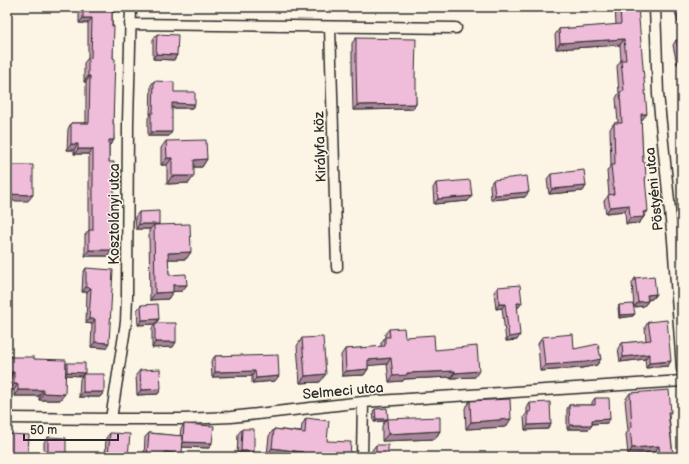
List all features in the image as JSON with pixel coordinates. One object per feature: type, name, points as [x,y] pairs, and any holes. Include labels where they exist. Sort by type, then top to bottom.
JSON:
[{"type":"street","name":"Kosztolányi utca","points":[[111,420],[126,322],[131,7]]},
{"type":"street","name":"Pöstyéni utca","points":[[655,7],[658,94],[677,239],[682,369]]},
{"type":"street","points":[[130,24],[456,28]]},
{"type":"street","name":"Királyfa köz","points":[[330,27],[337,267]]},
{"type":"street","name":"Selmeci utca","points":[[7,418],[111,420],[231,417],[363,402],[682,381]]},
{"type":"street","points":[[362,457],[363,402]]},
{"type":"building","points":[[83,7],[112,7],[112,26],[114,26],[113,58],[115,59],[114,140],[109,140],[109,162],[114,162],[112,250],[89,250],[89,230],[93,230],[93,149],[78,149],[78,144],[71,144],[71,123],[89,123],[90,76],[88,76],[88,58],[91,58],[92,18],[83,18]]},
{"type":"building","points":[[620,7],[638,7],[647,114],[641,114],[643,162],[645,162],[648,211],[643,212],[644,217],[630,218],[629,205],[610,207],[608,195],[614,194],[611,165],[615,165],[614,123],[622,123],[620,92],[624,91],[621,60],[626,60],[624,39],[560,43],[559,29],[621,24]]},
{"type":"building","points":[[679,7],[682,7],[682,18]]},
{"type":"building","points":[[157,34],[178,35],[177,55],[156,54]]},
{"type":"building","points":[[356,38],[416,39],[416,104],[357,105]]},
{"type":"building","points":[[682,39],[682,58],[681,59],[676,40]]},
{"type":"building","points":[[7,56],[10,57],[9,67],[7,67]]},
{"type":"building","points":[[154,81],[174,82],[174,92],[195,92],[195,104],[172,103],[172,132],[151,132]]},
{"type":"building","points":[[7,89],[10,89],[10,102],[7,102]]},
{"type":"building","points":[[206,140],[207,159],[194,160],[194,176],[172,176],[172,158],[167,158],[166,141]]},
{"type":"building","points":[[7,165],[33,165],[33,195],[7,194]]},
{"type":"building","points":[[584,170],[586,186],[552,189],[551,174]]},
{"type":"building","points":[[527,176],[529,192],[495,195],[493,180]]},
{"type":"building","points":[[470,180],[472,196],[438,199],[436,183]]},
{"type":"building","points":[[159,211],[159,224],[139,224],[139,212]]},
{"type":"building","points":[[190,224],[191,252],[168,253],[169,275],[186,274],[187,285],[173,285],[173,292],[155,293],[154,225]]},
{"type":"building","points":[[8,254],[8,265],[7,265]]},
{"type":"building","points":[[86,268],[113,270],[109,343],[95,342],[95,319],[89,319],[91,288],[86,287]]},
{"type":"building","points":[[654,276],[656,294],[647,295],[648,301],[638,302],[635,278]]},
{"type":"building","points":[[520,285],[522,303],[517,303],[520,335],[509,337],[505,304],[499,304],[498,287]]},
{"type":"building","points":[[158,304],[159,319],[142,320],[141,305]]},
{"type":"building","points":[[633,304],[635,314],[620,315],[619,305]]},
{"type":"building","points":[[667,320],[671,361],[649,363],[649,354],[623,357],[622,343],[651,340],[648,322]]},
{"type":"building","points":[[155,323],[176,323],[176,342],[155,342]]},
{"type":"building","points":[[404,328],[405,337],[434,335],[435,350],[477,346],[479,371],[455,373],[455,371],[407,373],[407,375],[393,376],[391,358],[368,360],[368,369],[346,371],[345,349],[385,346],[385,337],[390,337],[389,329]]},
{"type":"building","points":[[573,334],[574,349],[598,344],[601,359],[586,362],[545,365],[542,337]]},
{"type":"building","points":[[323,337],[326,374],[305,376],[302,338]]},
{"type":"building","points":[[278,355],[279,376],[256,378],[255,371],[215,372],[215,356]]},
{"type":"building","points":[[8,357],[34,357],[34,359],[66,360],[65,394],[43,393],[43,390],[18,390],[18,384],[14,384],[14,372],[8,372]]},
{"type":"building","points":[[67,363],[85,363],[85,373],[67,372]]},
{"type":"building","points":[[160,369],[161,389],[141,390],[140,370]]},
{"type":"building","points":[[83,374],[104,374],[104,392],[83,392]]},
{"type":"building","points":[[669,390],[671,412],[668,412],[673,456],[681,457],[660,457],[659,446],[632,448],[630,427],[632,427],[630,393]]},
{"type":"building","points":[[595,398],[609,398],[610,419],[592,420],[592,425],[570,425],[569,405],[595,405]]},
{"type":"building","points":[[510,399],[511,419],[471,422],[470,401]]},
{"type":"building","points":[[550,402],[551,424],[528,425],[528,412],[531,412],[530,403]]},
{"type":"building","points":[[387,408],[388,419],[376,419],[375,409]]},
{"type":"building","points":[[440,417],[440,431],[388,434],[387,419]]},
{"type":"building","points":[[306,418],[329,421],[327,441],[351,442],[350,457],[310,457],[303,456],[303,452],[272,448],[274,429],[305,433]]},
{"type":"building","points":[[184,424],[214,426],[212,443],[183,442]]},
{"type":"building","points":[[242,429],[254,429],[254,451],[241,451]]},
{"type":"building","points":[[110,433],[130,434],[128,457],[108,457]]},
{"type":"building","points":[[149,433],[183,436],[182,454],[165,452],[164,456],[147,455]]},
{"type":"building","points":[[7,434],[29,435],[28,453],[7,453]]},
{"type":"building","points":[[48,437],[66,438],[66,456],[48,455]]},
{"type":"building","points":[[376,445],[388,445],[388,457],[376,457]]}]
